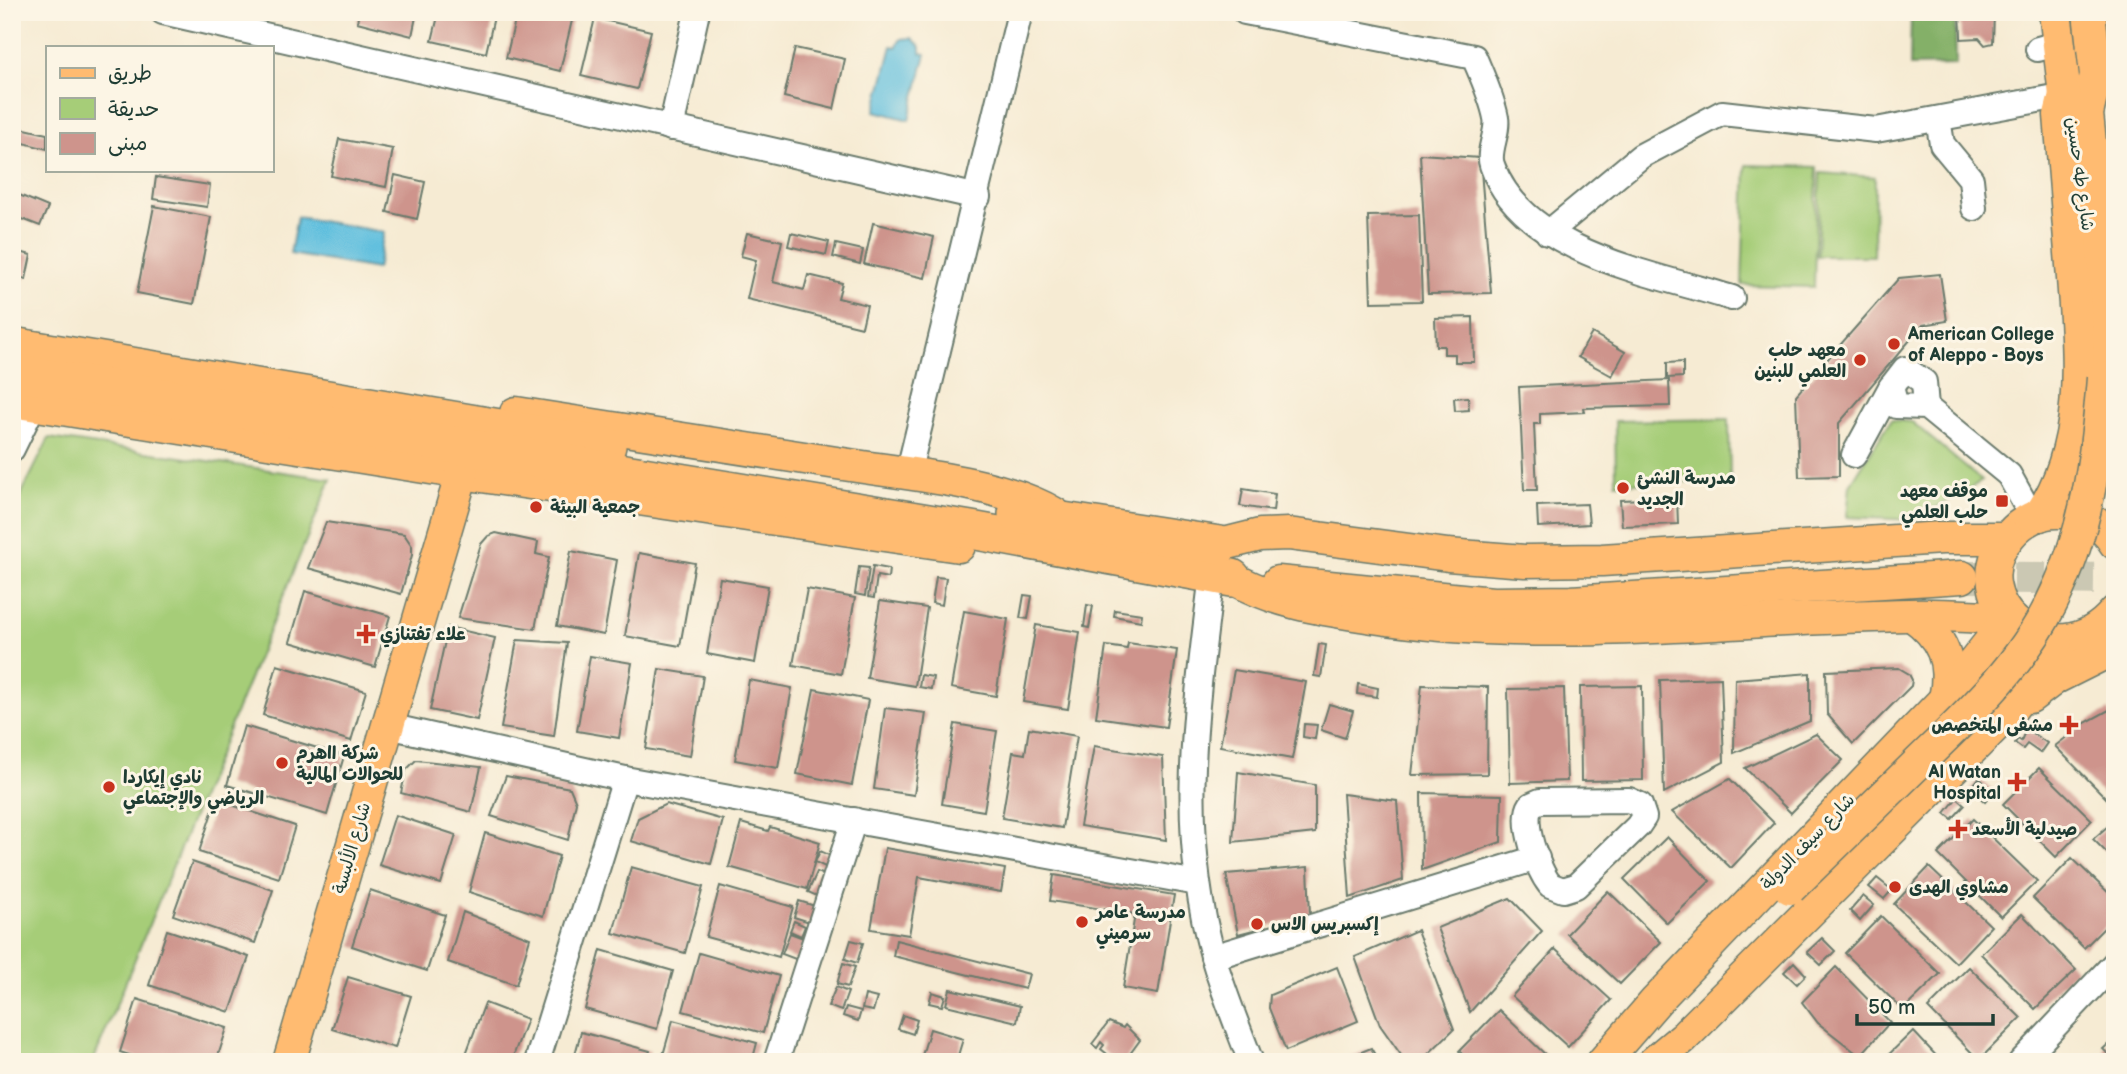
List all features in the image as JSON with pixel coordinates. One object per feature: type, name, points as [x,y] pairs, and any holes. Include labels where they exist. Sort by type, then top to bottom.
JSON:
[{"type":"highway","points":[[12,346],[1070,536],[1221,566]]},
{"type":"highway","points":[[12,372],[958,528],[1070,536]]},
{"type":"main road","name":"شارع طه حسين","points":[[2089,12],[2096,75],[2087,114],[2111,381]]},
{"type":"main road","name":"شارع طه حسين","points":[[2050,32],[2065,94],[2073,114],[2111,381]]},
{"type":"main road","points":[[2096,75],[2115,213]]},
{"type":"main road","points":[[2065,94],[2060,115],[2079,352],[2076,421],[2071,440],[2032,508],[2000,550],[1994,578],[1996,593],[2010,618],[2030,635],[2056,642],[2090,635],[2115,612]]},
{"type":"main road","points":[[12,329],[908,474],[1003,492],[1039,504],[1070,536],[1044,554],[1011,554],[462,473],[23,402]]},
{"type":"main road","points":[[1639,1062],[1794,894],[1988,695],[2023,651],[2051,604],[2086,512],[2111,381]]},
{"type":"main road","name":"شارع الألبسة","points":[[289,1062],[462,473]]},
{"type":"main road","points":[[1955,557],[1977,527],[2032,508],[2073,513],[2095,523],[2114,538]]},
{"type":"main road","points":[[1221,566],[1424,574],[1501,581],[1591,579],[1955,557],[2007,538]]},
{"type":"main road","points":[[1221,566],[1262,594],[1297,605],[1413,623],[1508,632],[1912,615],[2010,618]]},
{"type":"main road","points":[[1912,615],[1928,626],[1944,651],[1949,680],[1945,699]]},
{"type":"main road","name":"شارع سيف الدولة","points":[[1603,1062],[1656,1001],[1945,699],[2010,618]]},
{"type":"main road","points":[[1654,1062],[1684,1037],[2009,712],[2045,664],[2056,642]]},
{"type":"main road","points":[[2009,712],[2055,678],[2115,648]]},
{"type":"main road","points":[[1612,1062],[1794,894]]},
{"type":"street","points":[[163,12],[248,22],[671,128],[978,197]]},
{"type":"street","points":[[671,128],[697,12]]},
{"type":"street","points":[[908,474],[978,197],[1020,12]]},
{"type":"street","points":[[1245,12],[1475,57],[1497,120],[1491,163],[1514,204],[1548,233],[1602,257],[1732,298]]},
{"type":"street","points":[[1548,233],[1642,156],[1722,113],[1877,130],[2065,94]]},
{"type":"street","points":[[1938,119],[1942,144],[1971,179],[1974,208]]},
{"type":"street","points":[[1854,455],[1891,387],[1905,369],[1924,382],[1926,407],[2009,474],[2032,508]]},
{"type":"street","points":[[12,449],[23,402]]},
{"type":"street","points":[[1221,566],[1192,740],[1191,812],[1197,883],[1213,957],[1251,1062]]},
{"type":"street","points":[[388,726],[625,779],[1197,883]]},
{"type":"street","points":[[537,1062],[625,779]]},
{"type":"street","points":[[1629,800],[1640,804],[1643,810],[1644,817],[1638,826],[1570,889],[1550,885],[1537,858],[1526,822],[1528,809],[1535,802],[1629,800]]},
{"type":"street","points":[[776,1062],[854,820]]},
{"type":"street","points":[[1213,957],[1537,858]]},
{"type":"street","points":[[2021,1062],[2115,963]]},
{"type":"green space","points":[[1911,12],[1955,12],[1956,65],[1910,66]]},
{"type":"green space","points":[[1746,165],[1817,167],[1814,287],[1742,285]]},
{"type":"green space","points":[[1820,173],[1875,177],[1874,256],[1817,256]]},
{"type":"green space","points":[[1729,419],[1730,481],[1616,483],[1615,421]]},
{"type":"green space","points":[[1891,420],[1912,422],[1982,481],[1914,520],[1847,517],[1850,485]]},
{"type":"green space","name":"نادي إيكاردا الرياضي والإجتماعي","points":[[49,438],[331,479],[93,1062],[12,1062],[12,513]]},
{"type":"water","points":[[912,38],[921,47],[921,53],[926,54],[909,120],[875,111],[892,46],[896,47],[901,39]]},
{"type":"water","points":[[297,217],[384,232],[377,269],[290,254]]},
{"type":"building","points":[[359,12],[417,12],[412,36],[357,22]]},
{"type":"building","points":[[439,12],[495,12],[486,53],[432,41]]},
{"type":"building","points":[[517,12],[574,12],[560,71],[506,58]]},
{"type":"building","points":[[1960,12],[1994,12],[1993,43],[1985,45],[1979,38],[1961,39]]},
{"type":"building","points":[[595,18],[651,31],[637,89],[581,76]]},
{"type":"building","points":[[795,48],[845,59],[834,109],[784,97]]},
{"type":"building","points":[[12,126],[46,134],[46,149],[12,140]]},
{"type":"building","points":[[339,139],[393,149],[386,187],[331,176]]},
{"type":"building","points":[[1420,154],[1480,158],[1491,293],[1428,294]]},
{"type":"building","points":[[395,175],[425,182],[417,219],[387,212]]},
{"type":"building","points":[[156,177],[210,185],[207,207],[153,199]]},
{"type":"building","points":[[12,192],[48,207],[40,226],[12,215]]},
{"type":"building","points":[[154,206],[211,217],[194,304],[137,293]]},
{"type":"building","points":[[1419,215],[1422,301],[1371,302],[1368,216]]},
{"type":"building","points":[[873,223],[934,237],[925,278],[864,264]]},
{"type":"building","points":[[747,233],[782,241],[773,282],[804,290],[808,275],[842,283],[838,298],[867,305],[862,327],[747,299],[756,260],[741,256]]},
{"type":"building","points":[[791,233],[829,242],[826,255],[788,246]]},
{"type":"building","points":[[836,244],[863,250],[860,264],[833,257]]},
{"type":"building","points":[[12,250],[31,255],[26,279],[12,276]]},
{"type":"building","name":"معهد حلب العلمي للبنين","points":[[1940,274],[1947,321],[1923,325],[1839,423],[1839,476],[1799,477],[1796,395],[1899,278]]},
{"type":"building","points":[[1473,317],[1474,362],[1455,362],[1455,354],[1444,354],[1444,346],[1436,346],[1435,318]]},
{"type":"building","points":[[1592,333],[1625,352],[1612,376],[1578,357]]},
{"type":"building","points":[[1683,362],[1683,377],[1667,378],[1667,363]]},
{"type":"building","points":[[1669,380],[1670,406],[1584,408],[1585,412],[1540,414],[1540,424],[1534,424],[1537,490],[1524,490],[1519,387]]},
{"type":"building","points":[[1468,397],[1469,410],[1455,411],[1454,398]]},
{"type":"building","points":[[1243,489],[1275,494],[1273,511],[1240,506]]},
{"type":"building","points":[[1677,498],[1678,524],[1622,526],[1620,500]]},
{"type":"building","points":[[1587,504],[1589,524],[1538,527],[1537,506]]},
{"type":"building","points":[[326,522],[404,534],[412,546],[412,555],[401,594],[308,568]]},
{"type":"building","points":[[496,533],[538,542],[536,554],[549,557],[535,629],[458,618],[481,544],[488,536]]},
{"type":"building","points":[[571,551],[617,560],[604,635],[557,626]]},
{"type":"building","points":[[639,553],[695,563],[680,646],[625,636]]},
{"type":"building","points":[[873,566],[889,569],[888,578],[877,576],[874,598],[868,597]]},
{"type":"building","points":[[859,567],[869,568],[865,596],[855,594]]},
{"type":"building","points":[[936,577],[946,578],[942,605],[932,603]]},
{"type":"building","points":[[720,578],[768,586],[755,663],[707,654]]},
{"type":"building","points":[[807,589],[855,598],[841,674],[793,665]]},
{"type":"building","points":[[305,591],[390,616],[375,667],[290,642]]},
{"type":"building","points":[[1024,595],[1032,596],[1028,619],[1020,618]]},
{"type":"building","points":[[880,601],[927,608],[915,686],[867,678]]},
{"type":"building","points":[[1087,605],[1093,606],[1089,628],[1084,627]]},
{"type":"building","points":[[1115,610],[1142,614],[1141,621],[1114,616]]},
{"type":"building","points":[[964,611],[1008,619],[996,696],[951,688]]},
{"type":"building","points":[[1036,625],[1080,632],[1068,709],[1023,702]]},
{"type":"building","points":[[448,627],[495,638],[477,720],[430,710]]},
{"type":"building","points":[[517,640],[567,643],[554,736],[501,728]]},
{"type":"building","points":[[1128,643],[1177,650],[1166,727],[1096,717],[1106,646],[1127,649]]},
{"type":"building","points":[[1319,644],[1326,645],[1321,677],[1314,676]]},
{"type":"building","points":[[590,656],[632,663],[619,738],[577,731]]},
{"type":"building","points":[[277,665],[366,691],[351,741],[263,715]]},
{"type":"building","points":[[1899,668],[1909,674],[1911,686],[1853,744],[1827,714],[1826,671]]},
{"type":"building","points":[[659,669],[703,676],[690,756],[646,749]]},
{"type":"building","points":[[1234,670],[1306,682],[1292,759],[1220,746]]},
{"type":"building","points":[[1810,673],[1810,721],[1734,753],[1735,679]]},
{"type":"building","points":[[921,675],[933,677],[931,689],[919,687]]},
{"type":"building","points":[[1721,678],[1724,762],[1664,793],[1660,680]]},
{"type":"building","points":[[749,680],[792,688],[778,768],[735,760]]},
{"type":"building","points":[[1358,684],[1378,688],[1377,697],[1357,694]]},
{"type":"building","points":[[1422,685],[1488,687],[1487,774],[1412,775]]},
{"type":"building","points":[[1642,686],[1643,780],[1581,781],[1580,687]]},
{"type":"building","points":[[1564,688],[1567,781],[1510,783],[1508,689]]},
{"type":"building","points":[[814,689],[868,700],[852,785],[797,774]]},
{"type":"building","points":[[1329,704],[1353,711],[1345,738],[1321,730]]},
{"type":"building","points":[[885,708],[926,713],[914,795],[874,789]]},
{"type":"building","points":[[2109,710],[2115,726],[2115,799],[2110,802],[2055,746],[2085,723]]},
{"type":"building","points":[[955,724],[997,731],[984,811],[942,804]]},
{"type":"building","points":[[1304,724],[1317,725],[1315,739],[1303,737]]},
{"type":"building","points":[[244,726],[344,756],[327,815],[227,785]]},
{"type":"building","points":[[1029,728],[1077,736],[1062,828],[1002,818],[1013,752],[1025,754]]},
{"type":"building","points":[[2026,729],[2047,743],[2040,753],[2027,744],[2023,749],[2015,743],[2018,739],[2021,741]]},
{"type":"building","points":[[1816,734],[1843,760],[1791,813],[1745,768]]},
{"type":"building","points":[[1094,746],[1163,757],[1166,840],[1080,826]]},
{"type":"building","points":[[416,760],[481,767],[471,812],[401,793],[406,770]]},
{"type":"building","points":[[2039,768],[2092,820],[2056,857],[2003,804]]},
{"type":"building","points":[[1238,772],[1315,785],[1315,833],[1233,842]]},
{"type":"building","points":[[506,776],[570,788],[576,802],[568,840],[491,816]]},
{"type":"building","points":[[1979,778],[1994,791],[1985,802],[1970,789]]},
{"type":"building","points":[[1730,779],[1774,823],[1731,868],[1672,812]]},
{"type":"building","points":[[1421,793],[1502,795],[1501,842],[1422,870]]},
{"type":"building","points":[[1343,794],[1397,801],[1403,880],[1350,898]]},
{"type":"building","points":[[1957,798],[1965,805],[1952,819],[1945,813]]},
{"type":"building","points":[[216,800],[295,826],[279,878],[199,852]]},
{"type":"building","points":[[666,804],[723,820],[711,864],[631,841],[638,818]]},
{"type":"building","points":[[395,815],[456,835],[441,884],[379,865]]},
{"type":"building","points":[[1973,819],[2037,881],[2001,917],[1938,854]]},
{"type":"building","points":[[2115,820],[2115,861],[2093,839]]},
{"type":"building","points":[[741,823],[768,831],[770,827],[820,842],[807,889],[729,867]]},
{"type":"building","points":[[485,833],[559,856],[543,916],[469,892]]},
{"type":"building","points":[[1667,837],[1710,881],[1667,923],[1624,879]]},
{"type":"building","points":[[885,848],[1005,869],[1001,892],[919,877],[909,935],[871,929]]},
{"type":"building","points":[[820,851],[831,856],[825,867],[815,862]]},
{"type":"building","points":[[2072,858],[2115,899],[2115,917],[2084,948],[2033,898]]},
{"type":"building","points":[[192,862],[273,890],[255,943],[173,915]]},
{"type":"building","points":[[631,867],[703,887],[685,953],[613,933]]},
{"type":"building","points":[[1308,867],[1310,915],[1238,934],[1226,874]]},
{"type":"building","points":[[1929,867],[1991,926],[1956,963],[1894,904]]},
{"type":"building","points":[[817,872],[833,878],[824,899],[808,892]]},
{"type":"building","points":[[1054,875],[1174,895],[1158,994],[1123,988],[1135,914],[1050,901]]},
{"type":"building","points":[[1877,878],[1892,890],[1884,899],[1869,887]]},
{"type":"building","points":[[720,886],[793,907],[779,957],[706,937]]},
{"type":"building","points":[[370,890],[445,915],[427,971],[352,946]]},
{"type":"building","points":[[1608,891],[1661,942],[1620,984],[1567,934]]},
{"type":"building","points":[[1863,896],[1874,905],[1860,921],[1850,911]]},
{"type":"building","points":[[1510,898],[1542,931],[1470,1012],[1437,928]]},
{"type":"building","points":[[799,901],[821,908],[816,924],[794,917]]},
{"type":"building","points":[[463,912],[530,938],[516,985],[448,962]]},
{"type":"building","points":[[2022,914],[2076,970],[2035,1009],[1981,954]]},
{"type":"building","points":[[1881,916],[1940,974],[1903,1010],[1845,953]]},
{"type":"building","points":[[794,921],[805,926],[801,936],[790,931]]},
{"type":"building","points":[[167,930],[249,957],[230,1012],[149,985]]},
{"type":"building","points":[[1417,930],[1454,1029],[1420,1062],[1406,1062],[1380,1025],[1355,957]]},
{"type":"building","points":[[790,933],[806,939],[798,960],[782,954]]},
{"type":"building","points":[[1822,938],[1835,951],[1821,965],[1807,952]]},
{"type":"building","points":[[851,940],[863,943],[857,963],[845,959]]},
{"type":"building","points":[[896,940],[1029,974],[1025,989],[893,956]]},
{"type":"building","points":[[1555,949],[1611,1000],[1568,1047],[1512,996]]},
{"type":"building","points":[[601,950],[673,971],[657,1029],[585,1009]]},
{"type":"building","points":[[699,953],[779,976],[763,1033],[683,1011]]},
{"type":"building","points":[[1794,962],[1806,975],[1797,984],[1784,972]]},
{"type":"building","points":[[843,963],[855,967],[848,987],[837,984]]},
{"type":"building","points":[[1337,967],[1358,1021],[1286,1051],[1269,1008],[1270,995]]},
{"type":"building","points":[[1836,967],[1890,1022],[1860,1056],[1818,1023],[1802,1002]]},
{"type":"building","points":[[1969,967],[2021,1018],[1979,1060],[1928,1008]]},
{"type":"building","points":[[348,977],[411,996],[395,1048],[332,1029]]},
{"type":"building","points":[[836,987],[848,992],[841,1011],[828,1006]]},
{"type":"building","points":[[950,989],[1020,1006],[1017,1022],[946,1005]]},
{"type":"building","points":[[932,992],[945,996],[942,1006],[929,1003]]},
{"type":"building","points":[[865,995],[877,998],[873,1011],[862,1009]]},
{"type":"building","points":[[137,999],[227,1028],[216,1062],[151,1062],[120,1052]]},
{"type":"building","points":[[485,1003],[527,1019],[511,1062],[487,1062],[466,1054]]},
{"type":"building","points":[[846,1007],[861,1011],[858,1021],[843,1016]]},
{"type":"building","points":[[1499,1010],[1550,1059],[1547,1062],[1470,1062],[1459,1051]]},
{"type":"building","points":[[903,1015],[917,1020],[913,1034],[898,1029]]},
{"type":"building","points":[[673,1020],[757,1043],[752,1062],[661,1062]]},
{"type":"building","points":[[1109,1022],[1123,1028],[1125,1025],[1140,1040],[1124,1062],[1117,1062],[1101,1049],[1104,1045],[1101,1042],[1097,1048],[1092,1044]]},
{"type":"building","points":[[930,1029],[963,1039],[956,1062],[920,1062]]},
{"type":"building","points":[[1913,1031],[1942,1062],[1881,1062]]},
{"type":"building","points":[[581,1032],[650,1051],[647,1062],[573,1062]]},
{"type":"building","points":[[2115,1038],[2115,1061],[2103,1049]]},
{"type":"building","points":[[1371,1048],[1379,1062],[1337,1062]]},
{"type":"tunnel","points":[[1966,577],[2115,579]]},
{"type":"place","name":"American College of Aleppo - Boys","points":[[1894,344]]},
{"type":"place","name":"معهد حلب العلمي للبنين","points":[[1860,360]]},
{"type":"place","name":"مدرسة النشئ الجديد","points":[[1623,488]]},
{"type":"place","name":"موقف معهد حلب العلمي","points":[[2002,501]]},
{"type":"place","name":"جمعية البيئة","points":[[536,507]]},
{"type":"place","name":"علاء تفتنازي","points":[[366,634]]},
{"type":"place","name":"مشفى المتخصص","points":[[2069,725]]},
{"type":"place","name":"شركة ااهرم للحوالات المالية","points":[[282,763]]},
{"type":"place","name":"Al Watan Hospital","points":[[2017,782]]},
{"type":"place","name":"نادي إيكاردا الرياضي والإجتماعي","points":[[109,787]]},
{"type":"place","name":"صيدلية الأسعد","points":[[1958,829]]},
{"type":"place","name":"مشاوي الهدى","points":[[1895,887]]},
{"type":"place","name":"مدرسة عامر سرميني","points":[[1082,922]]},
{"type":"place","name":"إكسبريس الاس","points":[[1257,924]]}]
